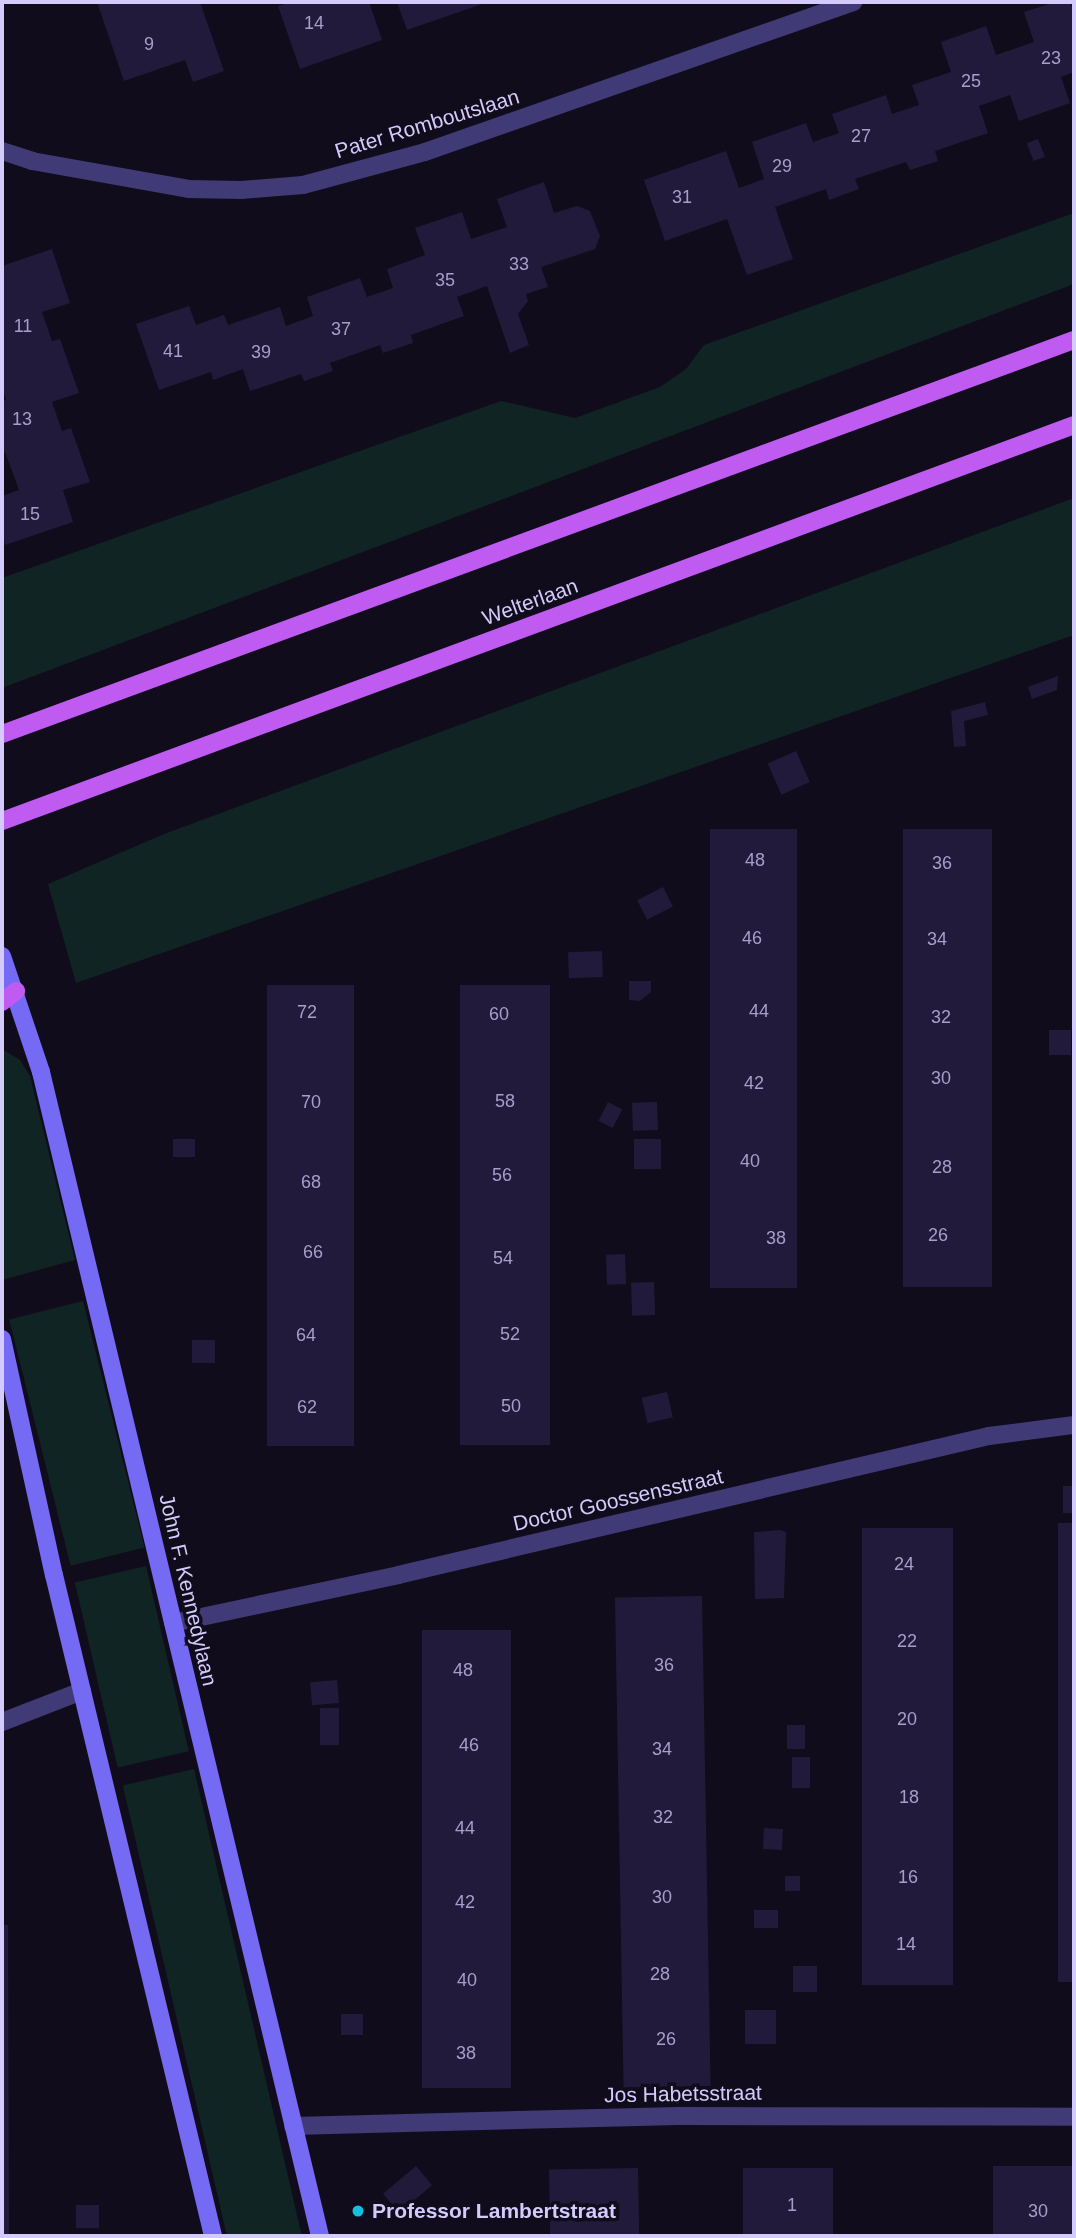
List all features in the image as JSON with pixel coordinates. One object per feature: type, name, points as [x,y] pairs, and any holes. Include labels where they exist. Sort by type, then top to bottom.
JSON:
[{"type":"main road","points":[[2,734],[1074,340]]},
{"type":"main road","name":"Welterlaan","points":[[2,821],[1074,425]]},
{"type":"street","name":"Pater Romboutslaan","points":[[2,151],[32,161],[189,189],[241,190],[303,185],[425,152],[853,2]]},
{"type":"street","name":"John F. Kennedylaan","points":[[2,956],[9,996],[41,1072],[320,2236]]},
{"type":"street","points":[[2,1339],[82,1691],[213,2236]]},
{"type":"street","name":"Doctor Goossensstraat","points":[[173,1623],[398,1575],[989,1436],[1074,1425]]},
{"type":"street","points":[[2,1722],[82,1691]]},
{"type":"street","name":"Jos Habetsstraat","points":[[293,2126],[678,2116],[1074,2117]]},
{"type":"green space","points":[[1074,213],[1074,284],[2,688],[2,578],[501,401],[575,418],[660,387],[686,369],[704,345]]},
{"type":"green space","points":[[1074,498],[1074,635],[76,983],[48,884],[164,834]]},
{"type":"green space","points":[[2,1049],[20,1060],[30,1076],[75,1260],[2,1280]]},
{"type":"green space","points":[[83,1301],[144,1547],[71,1566],[9,1319]]},
{"type":"green space","points":[[146,1566],[189,1751],[118,1768],[75,1582]]},
{"type":"green space","points":[[194,1769],[302,2236],[227,2236],[123,1785]]},
{"type":"building","points":[[97,2],[200,2],[224,71],[193,82],[185,60],[124,81]]},
{"type":"building","points":[[291,2],[369,2],[382,40],[300,69],[278,6]]},
{"type":"building","points":[[397,2],[488,2],[407,30]]},
{"type":"building","points":[[1055,2],[1070,2],[1074,13],[1074,72],[1061,77],[1070,103],[1019,121],[1010,95],[979,106],[988,133],[935,151],[938,161],[910,170],[906,162],[855,179],[859,189],[829,200],[826,189],[775,207],[793,259],[747,275],[727,219],[665,241],[644,180],[726,151],[739,188],[764,179],[752,142],[806,123],[813,142],[839,133],[832,114],[886,95],[892,114],[919,105],[912,85],[951,72],[941,42],[986,26],[996,55],[1034,42],[1024,12]]},
{"type":"building","points":[[1038,139],[1045,157],[1034,161],[1027,143]]},
{"type":"building","points":[[544,182],[554,213],[577,206],[590,211],[600,236],[595,249],[541,267],[548,287],[526,294],[528,301],[518,314],[529,345],[510,353],[487,286],[457,297],[464,316],[411,335],[413,343],[383,353],[380,345],[330,363],[333,371],[304,381],[301,374],[250,391],[243,369],[213,380],[211,372],[159,390],[136,324],[189,306],[196,325],[224,315],[228,325],[280,307],[286,326],[313,316],[307,297],[360,278],[367,297],[393,288],[387,269],[425,255],[415,228],[462,212],[471,239],[507,227],[497,199]]},
{"type":"building","points":[[52,249],[70,303],[42,312],[52,341],[60,339],[79,393],[52,402],[62,431],[71,428],[90,482],[63,490],[73,522],[5,545],[2,534],[2,496],[19,490],[5,452],[2,453],[2,401],[6,400],[2,387],[2,266]]},
{"type":"building","points":[[1058,676],[1057,690],[1032,699],[1028,687]]},
{"type":"building","points":[[985,702],[988,715],[964,721],[966,746],[954,747],[951,711]]},
{"type":"building","points":[[796,751],[810,782],[782,795],[768,764]]},
{"type":"building","points":[[710,829],[797,829],[797,1288],[710,1288]]},
{"type":"building","points":[[903,829],[992,829],[992,1287],[903,1287]]},
{"type":"building","points":[[663,887],[673,907],[647,920],[637,900]]},
{"type":"building","points":[[602,951],[603,977],[569,978],[568,952]]},
{"type":"building","points":[[629,981],[651,981],[651,992],[640,1001],[629,1000]]},
{"type":"building","points":[[267,985],[354,985],[354,1446],[267,1446]]},
{"type":"building","points":[[460,985],[550,985],[550,1445],[460,1445]]},
{"type":"building","points":[[1049,1030],[1071,1030],[1071,1055],[1049,1055]]},
{"type":"building","points":[[608,1102],[622,1109],[613,1128],[598,1121]]},
{"type":"building","points":[[657,1102],[658,1130],[633,1131],[632,1103]]},
{"type":"building","points":[[173,1139],[195,1139],[195,1157],[173,1157]]},
{"type":"building","points":[[634,1139],[661,1139],[661,1169],[634,1169]]},
{"type":"building","points":[[625,1254],[626,1284],[607,1285],[606,1255]]},
{"type":"building","points":[[654,1282],[655,1315],[632,1316],[631,1283]]},
{"type":"building","points":[[192,1340],[215,1340],[215,1363],[192,1363]]},
{"type":"building","points":[[667,1392],[673,1417],[648,1423],[642,1398]]},
{"type":"building","points":[[1063,1486],[1074,1486],[1074,1513],[1063,1513]]},
{"type":"building","points":[[1058,1523],[1074,1523],[1074,1982],[1058,1982]]},
{"type":"building","points":[[862,1528],[953,1528],[953,1985],[862,1985]]},
{"type":"building","points":[[754,1532],[786,1532],[784,1598],[755,1599]]},
{"type":"building","points":[[702,1596],[711,2086],[624,2087],[615,1598]]},
{"type":"building","points":[[422,1630],[511,1630],[511,2088],[422,2088]]},
{"type":"building","points":[[337,1680],[339,1703],[312,1705],[310,1682]]},
{"type":"building","points":[[320,1708],[339,1708],[339,1745],[320,1745]]},
{"type":"building","points":[[787,1725],[805,1725],[805,1749],[787,1749]]},
{"type":"building","points":[[792,1757],[810,1757],[810,1788],[792,1788]]},
{"type":"building","points":[[764,1828],[783,1829],[782,1850],[763,1849]]},
{"type":"building","points":[[785,1876],[800,1876],[800,1891],[785,1891]]},
{"type":"building","points":[[754,1910],[778,1910],[778,1928],[754,1928]]},
{"type":"building","points":[[2,1925],[8,1925],[9,2236],[2,2236]]},
{"type":"building","points":[[793,1966],[817,1966],[817,1992],[793,1992]]},
{"type":"building","points":[[745,2010],[776,2010],[776,2044],[745,2044]]},
{"type":"building","points":[[341,2014],[363,2014],[363,2035],[341,2035]]},
{"type":"building","points":[[416,2166],[432,2185],[399,2213],[383,2194]]},
{"type":"building","points":[[993,2166],[1074,2166],[1074,2236],[993,2236]]},
{"type":"building","points":[[638,2168],[639,2236],[550,2236],[549,2170]]},
{"type":"building","points":[[743,2168],[833,2168],[833,2236],[743,2236]]},
{"type":"building","points":[[76,2205],[99,2205],[99,2228],[76,2228]]},
{"type":"place","name":"Professor Lambertstraat","points":[[358,2211]]}]
